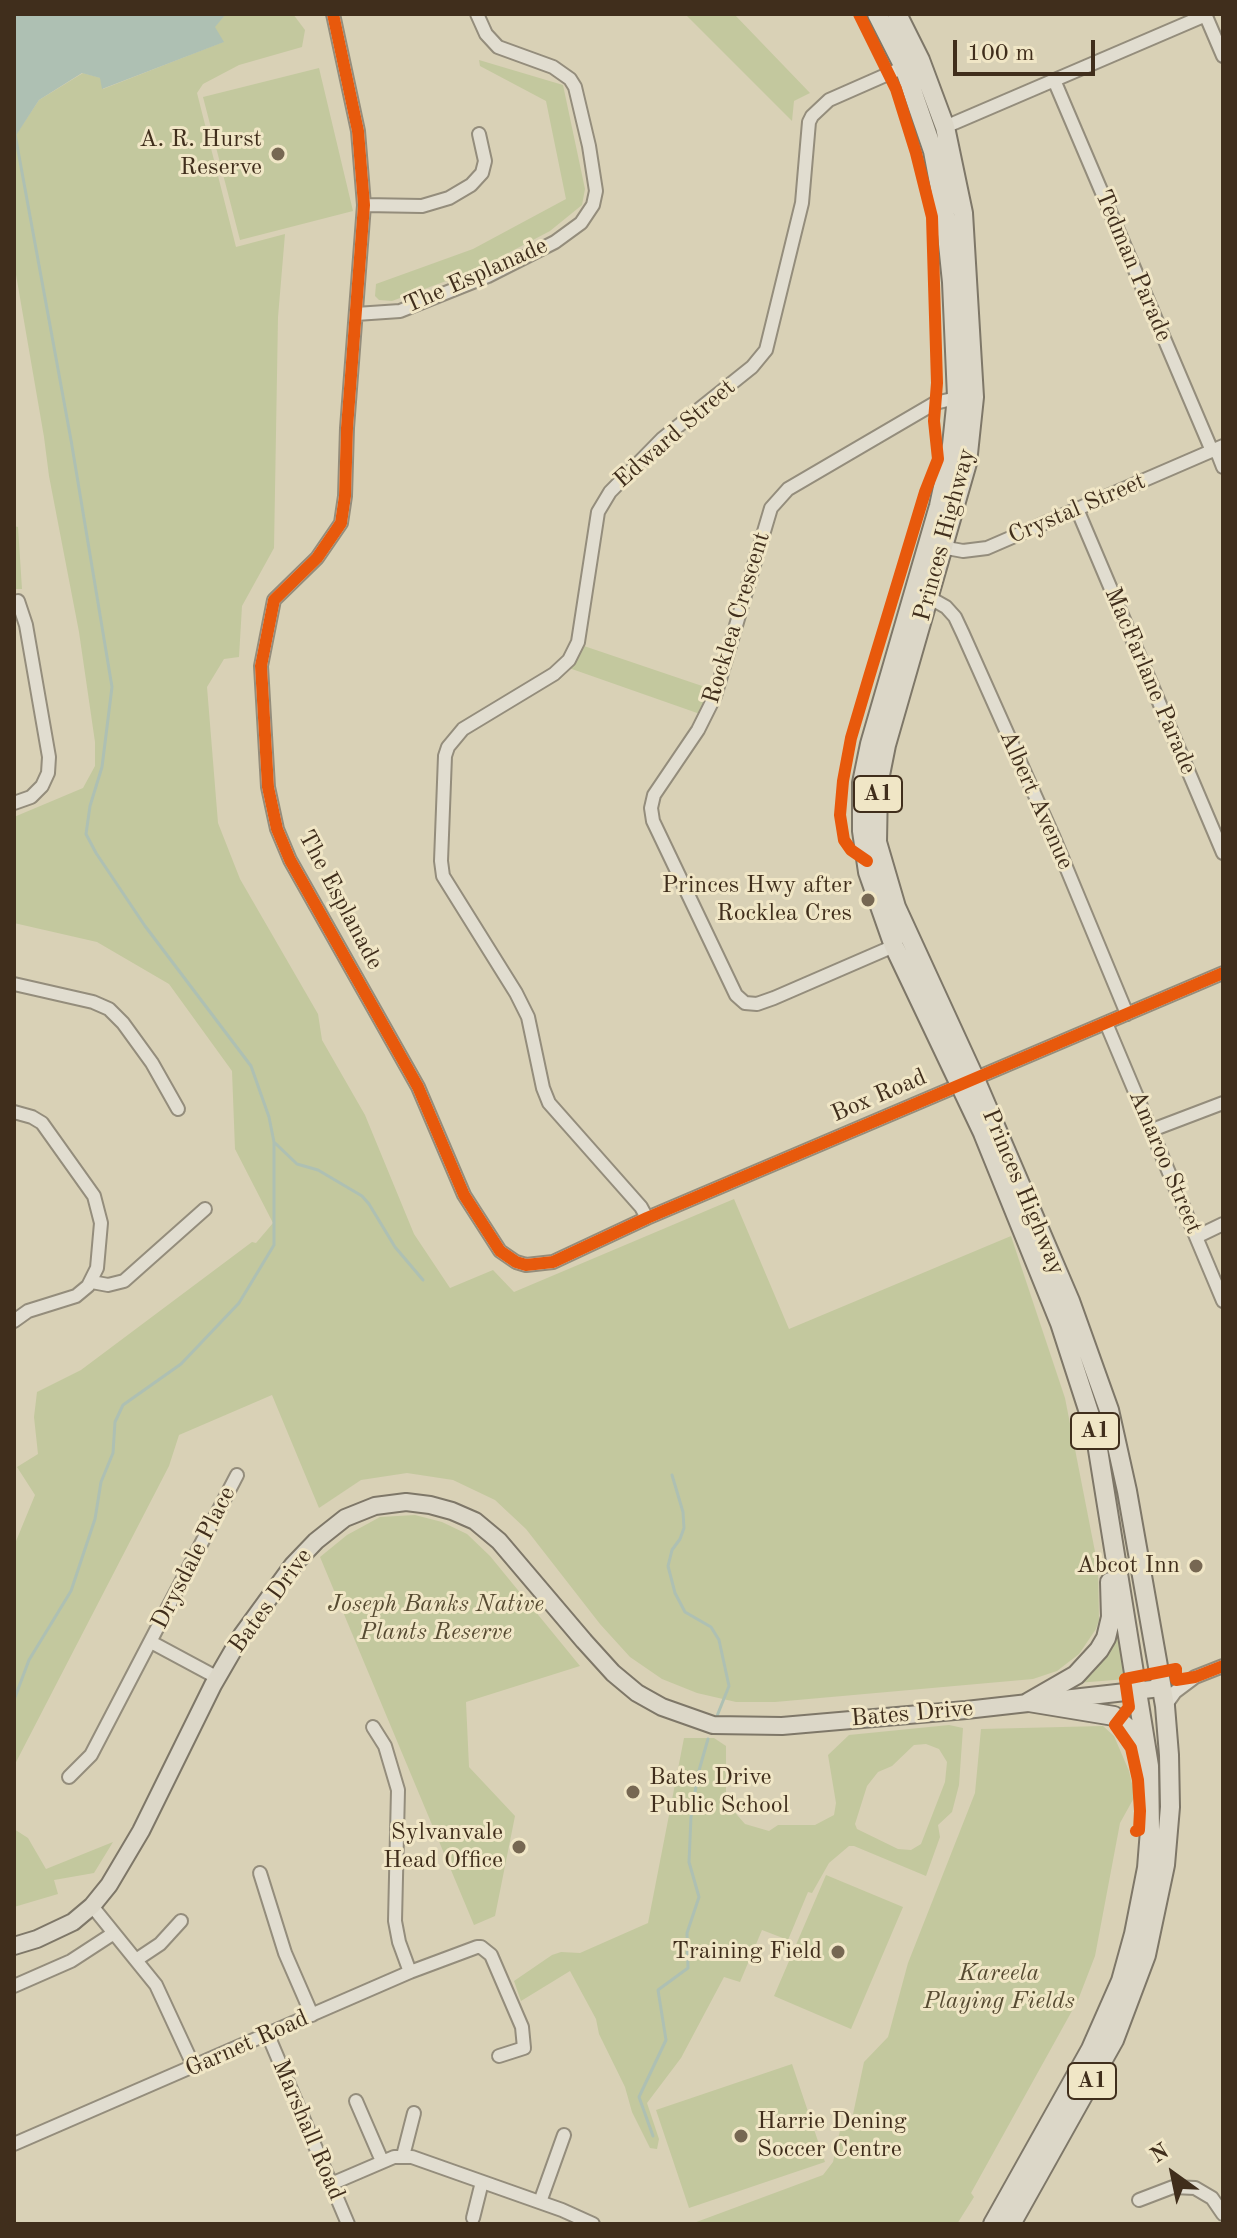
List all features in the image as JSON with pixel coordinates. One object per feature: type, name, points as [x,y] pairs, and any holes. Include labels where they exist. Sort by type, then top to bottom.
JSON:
[{"type":"highway","name":"Princes Highway","points":[[877,14],[904,67],[933,151],[945,215],[965,397]]},
{"type":"highway","name":"Princes Highway","points":[[897,14],[920,60],[945,127],[963,213],[965,397],[948,465],[930,598],[886,745],[878,785],[877,842],[896,907],[968,1082],[1070,1301],[1109,1410],[1127,1491],[1162,1690],[1170,1807],[1165,1865],[1146,1955],[1114,2040],[1011,2224]]},
{"type":"highway","name":"Princes Highway","points":[[936,546],[870,744],[862,783],[862,831],[868,872],[894,946],[968,1082],[983,1133],[1069,1347],[1095,1431],[1149,1766],[1147,1868],[1121,1981],[1091,2049],[993,2224]]},
{"type":"highway","points":[[1029,1702],[1076,1675],[1099,1650],[1109,1627],[1109,1572],[1115,1552]]},
{"type":"highway","points":[[1029,1702],[1114,1716],[1130,1730],[1149,1766]]},
{"type":"main road","name":"Bates Drive","points":[[14,1946],[59,1930],[92,1906],[122,1867],[242,1635],[293,1565],[316,1541],[330,1528],[375,1506],[406,1502],[452,1511],[475,1521],[499,1541],[613,1673],[637,1693],[686,1717],[713,1725],[769,1726],[1162,1690]]},
{"type":"street","points":[[333,14],[358,131],[364,205],[356,314]]},
{"type":"street","name":"The Esplanade","points":[[477,14],[486,34],[498,47],[553,67],[570,79],[575,87],[596,191],[593,205],[581,223],[570,232],[488,276],[400,311],[356,314],[341,523],[317,558],[274,600],[261,666],[270,799],[277,829],[290,860],[418,1087],[464,1195],[492,1242],[516,1262],[536,1265],[553,1262]]},
{"type":"street","points":[[945,127],[1206,14],[1223,56]]},
{"type":"street","name":"Edward Street","points":[[647,1218],[641,1207],[549,1103],[528,1017],[443,876],[445,756],[448,747],[463,729],[554,674],[574,653],[598,512],[610,492],[662,439],[752,367],[766,350],[802,203],[809,122],[829,100],[904,67]]},
{"type":"street","name":"Tedman Parade","points":[[1054,80],[1223,467]]},
{"type":"street","points":[[364,205],[413,207],[440,201],[471,185],[485,174],[479,134]]},
{"type":"street","name":"Rocklea Crescent","points":[[894,946],[774,998],[757,1004],[745,1003],[736,995],[653,821],[651,808],[654,795],[698,730],[715,696],[771,508],[788,489],[935,403],[965,397]]},
{"type":"street","name":"Crystal Street","points":[[936,546],[974,551],[987,548],[1217,449]]},
{"type":"street","name":"MacFarlane Parade","points":[[1077,509],[1223,853]]},
{"type":"street","name":"Albert Avenue","points":[[930,598],[946,607],[955,617],[1054,838],[1127,1014]]},
{"type":"street","points":[[14,803],[31,797],[42,786],[48,773],[49,757],[26,625],[18,601]]},
{"type":"street","name":"Box Road","points":[[553,1262],[647,1218],[1223,973]]},
{"type":"street","points":[[14,984],[93,1002],[109,1009],[152,1063],[178,1109]]},
{"type":"street","name":"Amaroo Street","points":[[1106,1023],[1223,1301]]},
{"type":"street","points":[[1152,1130],[1223,1103]]},
{"type":"street","points":[[14,1112],[42,1123],[98,1203],[100,1236],[97,1268],[92,1282],[76,1296],[28,1311],[14,1321]]},
{"type":"street","points":[[92,1282],[108,1285],[124,1281],[205,1209]]},
{"type":"street","points":[[1196,1237],[1223,1224]]},
{"type":"street","name":"Drysdale Place","points":[[69,1777],[91,1755],[237,1475]]},
{"type":"street","name":"Drysdale Place","points":[[151,1642],[218,1678]]},
{"type":"street","points":[[1162,1690],[1174,1680],[1195,1677],[1223,1666]]},
{"type":"street","points":[[1162,1690],[1175,1692],[1195,1677]]},
{"type":"street","points":[[373,1727],[385,1746],[398,1790],[395,1921],[410,1972]]},
{"type":"street","points":[[260,1873],[285,1953],[312,2015]]},
{"type":"street","points":[[92,1906],[159,1991],[194,2067]]},
{"type":"street","points":[[136,1960],[160,1944],[181,1921]]},
{"type":"street","points":[[14,1986],[71,1961],[114,1933]]},
{"type":"street","name":"Garnet Road","points":[[14,2144],[471,1948],[481,1947],[494,1960],[522,2027],[524,2048],[499,2056]]},
{"type":"street","name":"Marshall Road","points":[[268,2035],[348,2224]]},
{"type":"street","points":[[356,2101],[382,2161]]},
{"type":"street","points":[[403,2156],[414,2113]]},
{"type":"street","points":[[540,2202],[564,2135]]},
{"type":"street","points":[[331,2184],[382,2161],[403,2156],[423,2159],[593,2224]]},
{"type":"street","points":[[473,2218],[482,2182]]},
{"type":"street","points":[[1139,2200],[1173,2187],[1195,2188],[1212,2198],[1223,2214]]},
{"type":"green space","points":[[226,14],[293,14],[305,30],[302,47],[239,65],[203,84],[197,93],[236,247],[285,234],[278,317],[274,548],[242,606],[239,657],[224,659],[207,687],[218,823],[240,879],[318,1014],[322,1040],[365,1115],[414,1234],[450,1288],[493,1270],[514,1292],[734,1199],[789,1329],[1011,1236],[1065,1398],[1098,1567],[1099,1620],[1096,1629],[1079,1654],[1057,1671],[1033,1679],[775,1702],[736,1702],[697,1693],[662,1679],[630,1657],[600,1624],[526,1529],[495,1500],[453,1480],[407,1473],[361,1480],[319,1508],[272,1395],[179,1435],[169,1466],[14,1766],[14,1546],[35,1495],[17,1467],[38,1454],[34,1417],[37,1392],[81,1370],[252,1242],[256,1243],[273,1223],[235,1149],[232,1071],[169,984],[97,942],[14,923],[14,817],[83,788],[95,766],[95,742],[79,632],[49,476],[14,263],[14,104],[15,136],[39,100],[83,73],[101,78],[103,89],[223,42],[214,27]]},
{"type":"green space","points":[[685,14],[734,14],[810,93],[794,101],[792,121]]},
{"type":"green space","points":[[479,60],[563,85],[585,189],[582,205],[550,231],[476,270],[392,301],[379,300],[375,296],[376,284],[473,249],[566,199],[546,101],[480,66]]},
{"type":"green space","name":"A. R. Hurst Reserve","points":[[319,68],[353,211],[240,240],[203,97]]},
{"type":"green space","points":[[14,526],[18,527],[22,589],[16,589],[14,582]]},
{"type":"green space","points":[[584,646],[711,689],[700,714],[569,668]]},
{"type":"green space","name":"Joseph Banks Native Plants Reserve","points":[[415,1515],[442,1522],[467,1534],[490,1556],[580,1666],[466,1702],[469,1767],[515,1816],[495,1916],[474,1925],[320,1557],[347,1535],[380,1517]]},
{"type":"green space","points":[[1119,1624],[1126,1679],[1077,1683],[1092,1674],[1108,1653]]},
{"type":"green space","points":[[949,1725],[963,1728],[959,1785],[952,1812],[938,1825],[940,1837],[926,1876],[854,1846],[849,1846],[829,1863],[812,1893],[808,1892],[788,1940],[762,1930],[740,1982],[724,1977],[681,2058],[647,2103],[659,2139],[657,2149],[650,2148],[599,2034],[596,2019],[570,1971],[521,2001],[514,1981],[552,1955],[580,1953],[648,1923],[684,1738],[714,1738],[726,1746],[726,1793],[731,1808],[745,1824],[769,1831],[778,1825],[815,1825],[834,1815],[836,1803],[828,1755],[849,1735]],"holes":[[[926,1744],[939,1749],[947,1762],[945,1782],[921,1844],[911,1850],[898,1849],[857,1829],[855,1824],[867,1786],[878,1772],[892,1766],[914,1745]]]},
{"type":"green space","name":"Kareela Playing Fields","points":[[1103,1726],[1114,1736],[1129,1771],[1135,1796],[1120,1823],[1095,1956],[1078,2000],[971,2193],[974,2197],[957,2224],[691,2224],[823,2175],[833,2162],[841,2126],[852,2119],[864,2062],[888,2037],[908,1963],[975,1793],[981,1729]]},
{"type":"green space","points":[[14,1829],[28,1838],[46,1869],[113,1842],[94,1873],[54,1880],[58,1894],[14,1907]]},
{"type":"green space","name":"Training Field","points":[[826,1875],[903,1907],[851,2029],[774,1996]]},
{"type":"green space","name":"Harrie Dening Soccer Centre","points":[[792,2064],[825,2162],[689,2208],[656,2110]]},
{"type":"shaded area","points":[[14,14],[226,14],[215,27],[224,42],[102,89],[100,78],[82,73],[39,100],[15,137]]},
{"type":"waterway","points":[[14,1700],[29,1660],[71,1591],[95,1519],[101,1482],[113,1453],[115,1422],[123,1405],[181,1364],[239,1303],[274,1245],[274,1142],[269,1117],[251,1066],[145,926],[86,834],[90,806],[102,767],[112,687],[15,134]]},
{"type":"waterway","points":[[275,1143],[297,1164],[318,1170],[362,1196],[395,1247],[423,1280]]},
{"type":"waterway","points":[[672,1475],[683,1512],[684,1528],[672,1550],[668,1566],[675,1593],[685,1612],[711,1627],[719,1640],[729,1686],[717,1716]]},
{"type":"waterway","points":[[653,2136],[639,2097],[666,2040],[658,1990],[688,1968],[687,1933],[699,1897],[689,1862],[691,1817],[708,1739]]},
{"type":"cycle path","points":[[333,14],[358,131],[364,205],[347,428],[345,496],[341,523],[317,558],[274,600],[261,666],[268,787],[277,829],[290,860],[418,1087],[464,1195],[500,1251],[526,1265],[553,1262],[647,1218],[1223,973]]},
{"type":"cycle path","points":[[859,14],[896,89],[932,217],[937,383],[934,421],[938,459],[925,492],[851,738],[843,781],[840,815],[844,840],[851,850],[867,861]]},
{"type":"cycle path","points":[[1136,1831],[1139,1830],[1140,1811],[1138,1780],[1131,1748],[1115,1725],[1129,1707],[1125,1679],[1176,1669],[1176,1680],[1195,1677],[1223,1666]]},
{"type":"place","name":"A. R. Hurst Reserve","points":[[278,154]]},
{"type":"place","name":"Princes Hwy after Rocklea Cres","points":[[868,900]]},
{"type":"place","name":"Abcot Inn","points":[[1196,1566]]},
{"type":"place","name":"Bates Drive Public School","points":[[633,1792]]},
{"type":"place","name":"Sylvanvale Head Office","points":[[519,1847]]},
{"type":"place","name":"Training Field","points":[[838,1952]]},
{"type":"place","name":"Harrie Dening Soccer Centre","points":[[741,2136]]}]
